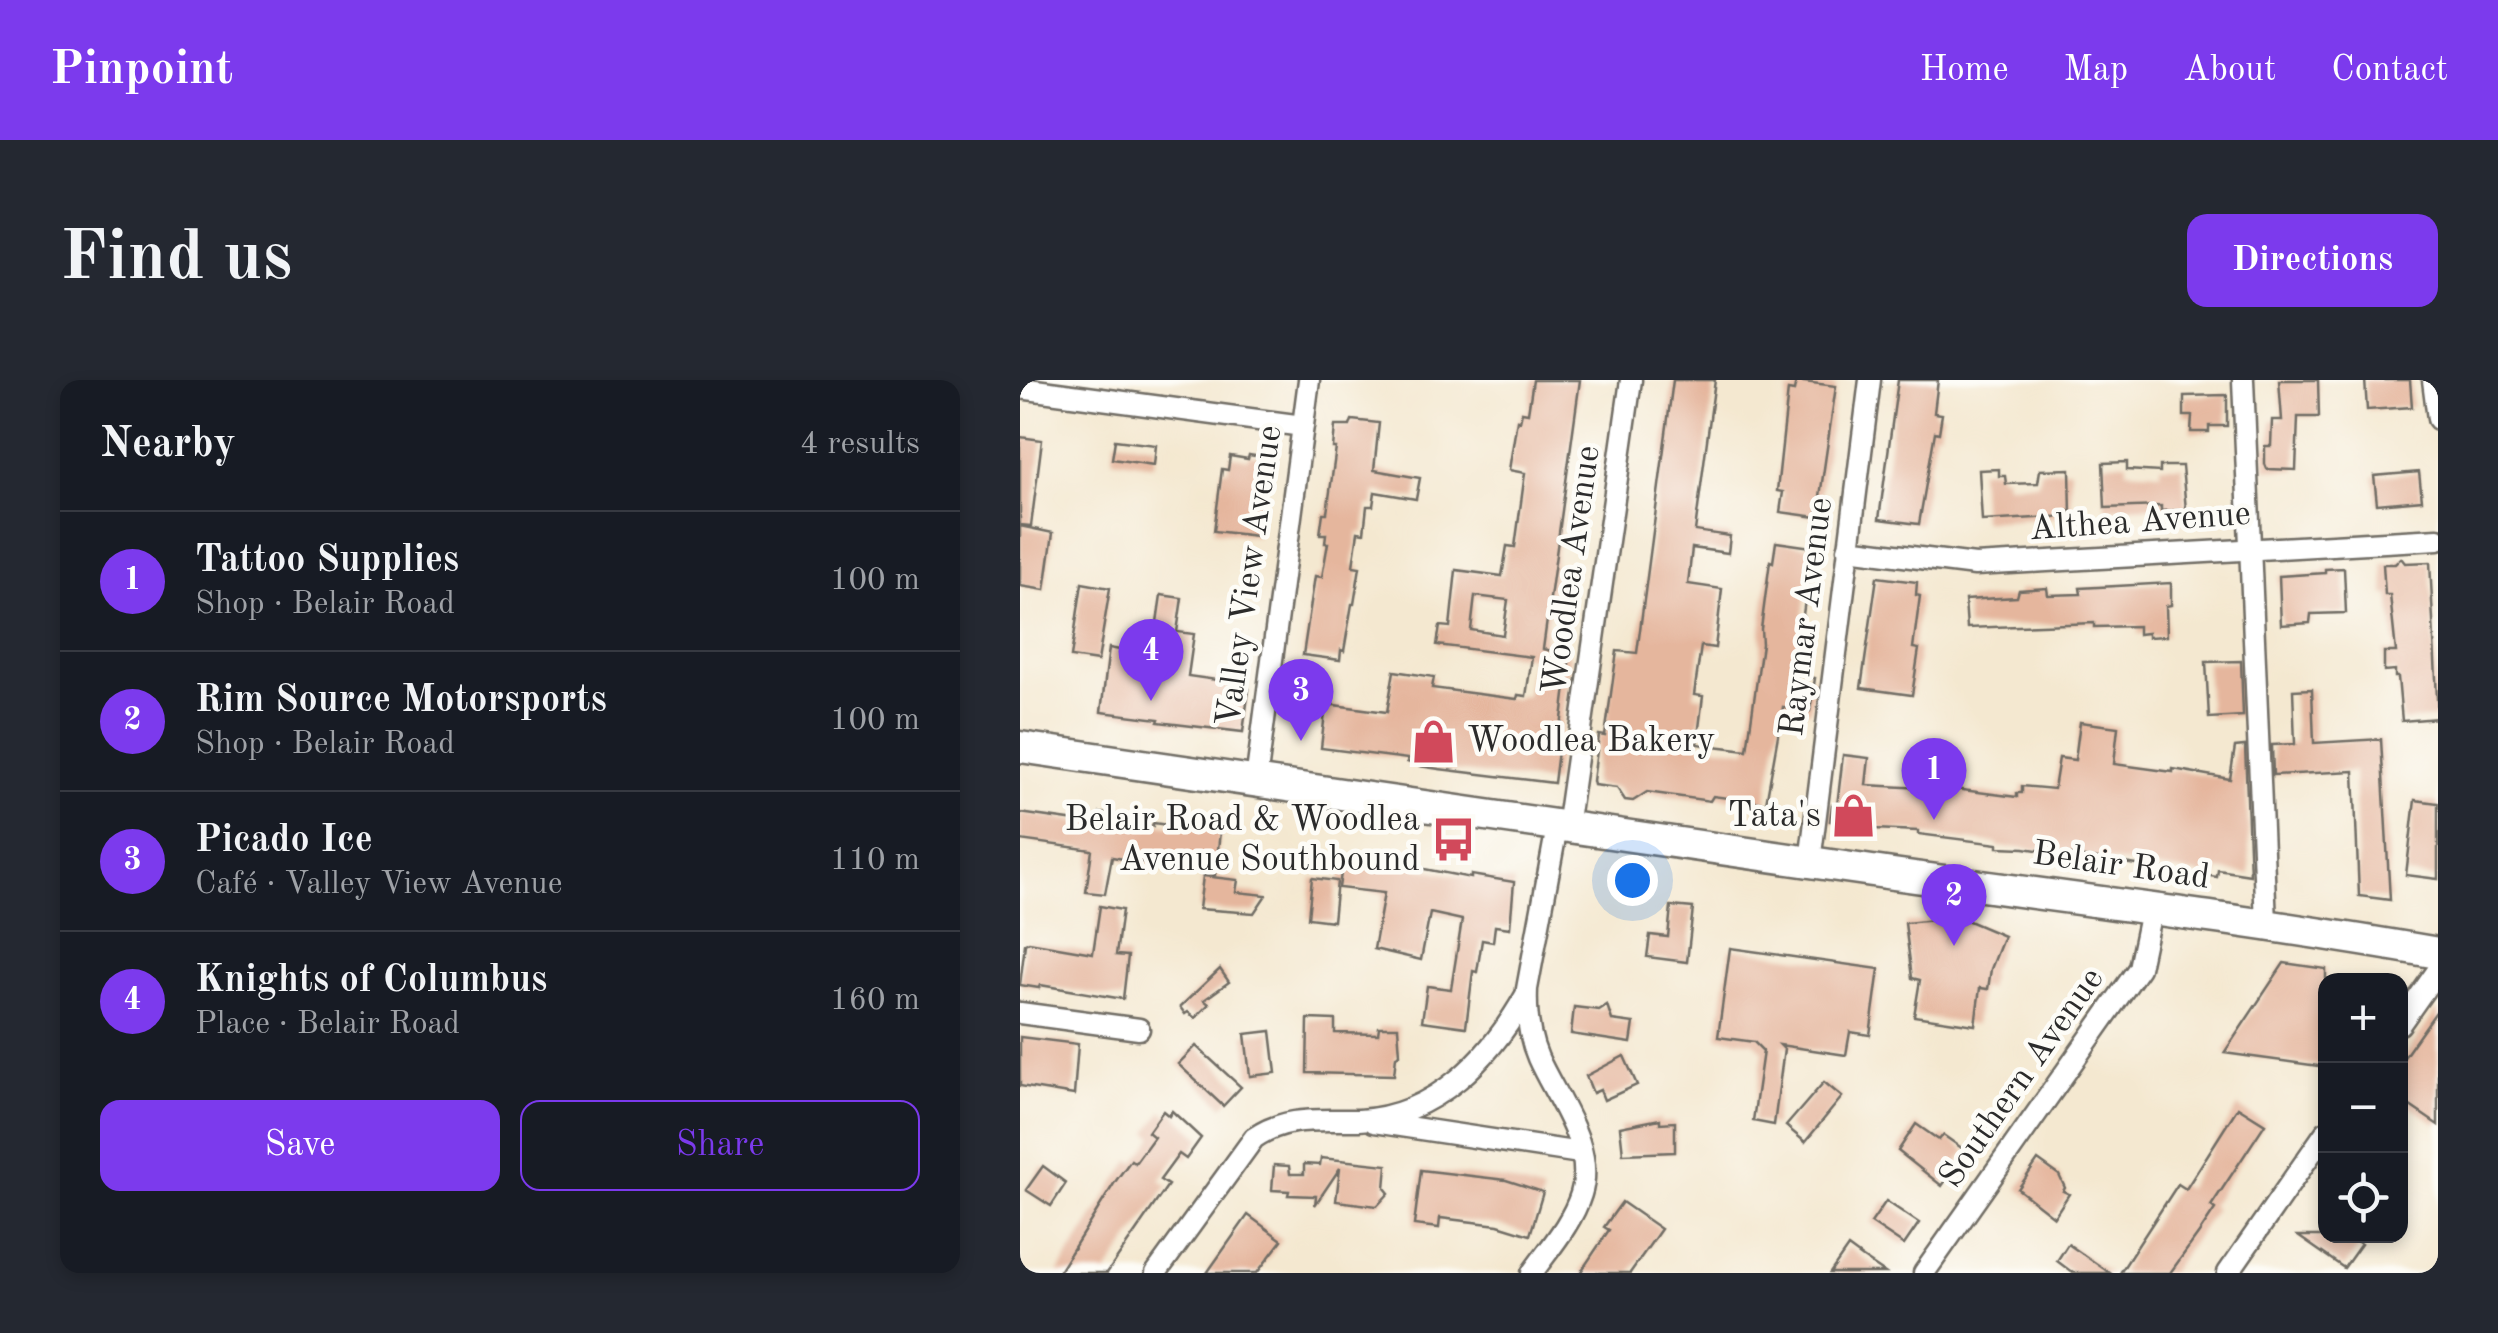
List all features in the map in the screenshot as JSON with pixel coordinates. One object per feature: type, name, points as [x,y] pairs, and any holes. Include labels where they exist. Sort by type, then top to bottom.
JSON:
[{"type":"main road","name":"Belair Road","points":[[1020,748],[2151,911],[2266,923],[2438,953]]},
{"type":"street","name":"Valley View Avenue","points":[[1256,782],[1310,380]]},
{"type":"street","name":"Woodlea Avenue","points":[[1532,1273],[1576,1207],[1584,1179],[1576,1132],[1536,1054],[1526,995],[1562,828],[1631,380]]},
{"type":"street","name":"Raymar Avenue","points":[[1810,862],[1870,380]]},
{"type":"street","points":[[2243,380],[2266,923]]},
{"type":"street","points":[[2433,380],[2438,420]]},
{"type":"street","points":[[1020,388],[1303,426]]},
{"type":"street","name":"Althea Avenue","points":[[1848,549],[1975,564],[2438,539]]},
{"type":"street","name":"Southern Avenue","points":[[1924,1273],[2139,968],[2151,911]]},
{"type":"street","points":[[2408,1013],[2438,970]]},
{"type":"street","points":[[1364,1120],[1428,1100],[1462,1078],[1505,1033],[1526,995]]},
{"type":"street","points":[[1020,1013],[1139,1029]]},
{"type":"street","points":[[1156,1273],[1254,1138],[1270,1127],[1288,1122],[1364,1120],[1580,1152]]},
{"type":"street","points":[[2228,1273],[2318,1144]]},
{"type":"building","points":[[1533,380],[1580,380],[1543,649],[1570,655],[1554,783],[1419,766],[1407,762],[1408,759],[1321,748],[1326,704],[1387,712],[1394,671],[1434,677],[1432,688],[1517,699],[1518,695],[1526,696],[1532,657],[1437,645],[1440,626],[1450,627],[1456,570],[1502,576],[1507,546],[1515,547],[1525,473],[1509,470],[1517,420],[1520,421],[1522,412],[1528,413]],"holes":[[[1475,596],[1508,600],[1503,635],[1471,630]]]},
{"type":"building","points":[[1673,380],[1715,380],[1695,531],[1730,536],[1728,553],[1692,548],[1688,584],[1722,589],[1715,648],[1701,646],[1694,695],[1703,696],[1697,744],[1747,750],[1770,561],[1773,562],[1776,542],[1812,547],[1795,675],[1815,678],[1810,711],[1783,707],[1766,803],[1713,796],[1710,801],[1647,792],[1633,801],[1625,800],[1617,788],[1594,785],[1593,781],[1599,735],[1605,736],[1617,651],[1637,653]]},
{"type":"building","points":[[1898,380],[1938,380],[1934,413],[1942,414],[1939,433],[1935,432],[1919,524],[1879,519]]},
{"type":"building","points":[[2279,380],[2318,380],[2319,417],[2298,417],[2296,470],[2267,469],[2265,464],[2265,446],[2271,446],[2272,420],[2282,420]]},
{"type":"building","points":[[2365,380],[2410,380],[2412,407],[2367,410]]},
{"type":"building","points":[[1796,381],[1836,386],[1817,517],[1780,512],[1783,492],[1777,491],[1788,390],[1794,391]]},
{"type":"building","points":[[2227,395],[2227,426],[2191,432],[2192,416],[2184,416],[2184,396]]},
{"type":"building","points":[[1352,420],[1379,423],[1374,470],[1420,478],[1416,499],[1375,492],[1373,506],[1367,506],[1364,533],[1358,532],[1353,566],[1360,567],[1340,660],[1303,655],[1315,576],[1322,577],[1328,543],[1326,534],[1320,534],[1323,513],[1327,513],[1336,448],[1335,426],[1350,426]]},
{"type":"building","points":[[1020,437],[1042,440],[1031,526],[1020,525]]},
{"type":"building","points":[[1115,440],[1156,445],[1154,465],[1112,459]]},
{"type":"building","points":[[1249,455],[1268,458],[1257,536],[1214,531],[1222,469],[1228,470],[1230,456],[1248,459]]},
{"type":"building","points":[[2127,462],[2127,470],[2160,472],[2160,466],[2182,466],[2186,510],[2161,511],[2161,506],[2105,508],[2103,463]]},
{"type":"building","points":[[1999,469],[2006,484],[2038,483],[2040,470],[2070,469],[2071,516],[1982,521],[1979,470]]},
{"type":"building","points":[[2419,472],[2422,500],[2377,504],[2374,476]]},
{"type":"building","points":[[1020,526],[1053,533],[1045,590],[1020,586]]},
{"type":"building","points":[[2401,558],[2405,563],[2430,562],[2438,718],[2402,721],[2398,677],[2395,670],[2384,671],[2384,652],[2396,652],[2383,564],[2395,564]]},
{"type":"building","points":[[2344,568],[2346,613],[2311,614],[2310,623],[2281,625],[2279,576]]},
{"type":"building","points":[[1877,577],[1917,582],[1916,595],[1920,596],[1913,648],[1919,649],[1912,695],[1861,688]]},
{"type":"building","points":[[1082,583],[1110,588],[1098,661],[1071,657]]},
{"type":"building","points":[[2171,583],[2171,605],[2166,606],[2167,636],[2138,634],[2138,626],[2094,627],[2094,623],[1967,628],[1965,600],[2017,597],[2019,590],[2047,588],[2048,595],[2081,594],[2080,588]]},
{"type":"building","points":[[1161,595],[1182,598],[1177,632],[1194,634],[1188,676],[1231,682],[1230,686],[1249,689],[1243,732],[1101,712],[1109,648],[1136,653],[1139,633],[1149,634],[1150,628],[1156,629]]},
{"type":"building","points":[[2241,661],[2243,716],[2209,718],[2206,662]]},
{"type":"building","points":[[2312,689],[2314,743],[2381,739],[2390,900],[2359,896],[2354,771],[2273,775],[2272,745],[2295,744],[2293,690]]},
{"type":"building","points":[[2080,722],[2118,727],[2114,764],[2230,779],[2235,747],[2245,746],[2250,875],[2218,870],[2217,877],[1830,821],[1832,805],[1837,806],[1843,755],[1869,758],[1866,785],[1923,788],[1926,760],[1952,759],[1950,783],[1954,783],[1954,789],[2017,797],[2022,786],[2054,789],[2059,758],[2075,760]]},
{"type":"building","points":[[2415,800],[2438,803],[2438,879],[2406,875]]},
{"type":"building","points":[[1020,813],[1097,824],[1100,813],[1120,815],[1119,822],[1220,832],[1215,875],[1112,857],[1105,894],[1086,892],[1092,850],[1020,840]]},
{"type":"building","points":[[1343,857],[1514,882],[1510,928],[1495,926],[1493,942],[1482,940],[1477,972],[1473,971],[1466,1027],[1422,1021],[1427,986],[1451,989],[1462,920],[1430,913],[1421,960],[1374,949],[1384,893],[1339,888]]},
{"type":"building","points":[[1203,876],[1238,880],[1236,892],[1266,895],[1254,913],[1199,909]]},
{"type":"building","points":[[1312,878],[1337,881],[1333,921],[1308,918]]},
{"type":"building","points":[[1100,906],[1122,910],[1116,955],[1128,956],[1123,999],[1020,985],[1025,944],[1029,942],[1093,953]]},
{"type":"building","points":[[1671,906],[1693,908],[1687,962],[1647,957],[1650,935],[1668,937]]},
{"type":"building","points":[[1953,918],[2004,936],[1988,989],[1980,988],[1975,1025],[1914,1016],[1920,980],[1912,978],[1905,923]]},
{"type":"building","points":[[1730,948],[1879,969],[1870,1035],[1850,1032],[1846,1055],[1780,1045],[1784,1049],[1774,1125],[1753,1121],[1763,1051],[1754,1042],[1718,1037]]},
{"type":"building","points":[[2284,963],[2326,969],[2326,973],[2318,973],[2318,1066],[2224,1053]]},
{"type":"building","points":[[1220,969],[1229,982],[1204,1000],[1209,1004],[1195,1018],[1185,1014],[1180,1007]]},
{"type":"building","points":[[1607,1005],[1612,1020],[1634,1023],[1631,1043],[1571,1034],[1574,1007],[1599,1010]]},
{"type":"building","points":[[2438,1009],[2438,1125],[2408,1104],[2408,1052]]},
{"type":"building","points":[[1308,1019],[1335,1020],[1335,1033],[1378,1034],[1379,1027],[1398,1027],[1400,1054],[1396,1056],[1394,1075],[1307,1073]]},
{"type":"building","points":[[1271,1031],[1276,1073],[1250,1076],[1245,1034]]},
{"type":"building","points":[[1020,1037],[1078,1044],[1074,1095],[1020,1086]]},
{"type":"building","points":[[1196,1046],[1241,1087],[1223,1106],[1178,1064]]},
{"type":"building","points":[[1624,1056],[1637,1085],[1604,1100],[1600,1090],[1593,1093],[1586,1076]]},
{"type":"building","points":[[1824,1082],[1842,1097],[1805,1142],[1786,1126]]},
{"type":"building","points":[[2238,1107],[2265,1124],[2211,1206],[2215,1209],[2199,1233],[2170,1273],[2120,1273],[2178,1184],[2186,1189]]},
{"type":"building","points":[[1163,1111],[1169,1116],[1172,1111],[1201,1138],[1186,1159],[1179,1154],[1160,1180],[1168,1185],[1107,1273],[1058,1273],[1115,1182],[1154,1137],[1148,1132]]},
{"type":"building","points":[[1660,1119],[1660,1123],[1675,1122],[1675,1152],[1623,1154],[1620,1127]]},
{"type":"building","points":[[1916,1124],[1939,1140],[1943,1135],[1966,1151],[1942,1186],[1898,1151]]},
{"type":"building","points":[[1321,1158],[1387,1165],[1385,1188],[1389,1193],[1377,1206],[1336,1201],[1340,1168],[1315,1205],[1316,1196],[1272,1190],[1274,1165],[1289,1166],[1290,1174],[1304,1174],[1304,1164],[1320,1165]]},
{"type":"building","points":[[2038,1160],[2059,1175],[2063,1191],[2069,1194],[2054,1217],[2018,1189]]},
{"type":"building","points":[[1043,1166],[1066,1183],[1051,1206],[1026,1190]]},
{"type":"building","points":[[1421,1170],[1506,1180],[1543,1192],[1530,1235],[1498,1225],[1440,1218],[1439,1228],[1414,1225]]},
{"type":"building","points":[[1886,1201],[1919,1223],[1904,1245],[1871,1223]]},
{"type":"building","points":[[1622,1202],[1661,1229],[1630,1273],[1580,1273],[1609,1230],[1604,1227]]},
{"type":"building","points":[[1248,1215],[1282,1240],[1257,1273],[1207,1273]]},
{"type":"building","points":[[2298,1236],[2318,1236],[2318,1243],[2361,1244],[2344,1268]]},
{"type":"building","points":[[2068,1244],[2110,1273],[2073,1273],[2057,1261]]},
{"type":"building","points":[[1848,1247],[1863,1258],[1885,1273],[1830,1273]]},
{"type":"place","name":"Knights of Columbus","points":[[1151,701]]},
{"type":"place","name":"Picado Ice","points":[[1301,741]]},
{"type":"place","name":"Woodlea Bakery","points":[[1434,741]]},
{"type":"place","name":"Tata's","points":[[1854,816]]},
{"type":"place","name":"Tattoo Supplies","points":[[1934,820]]},
{"type":"place","name":"Belair Road & Woodlea Avenue Southbound","points":[[1453,840]]},
{"type":"place","name":"Rim Source Motorsports","points":[[1954,946]]}]
